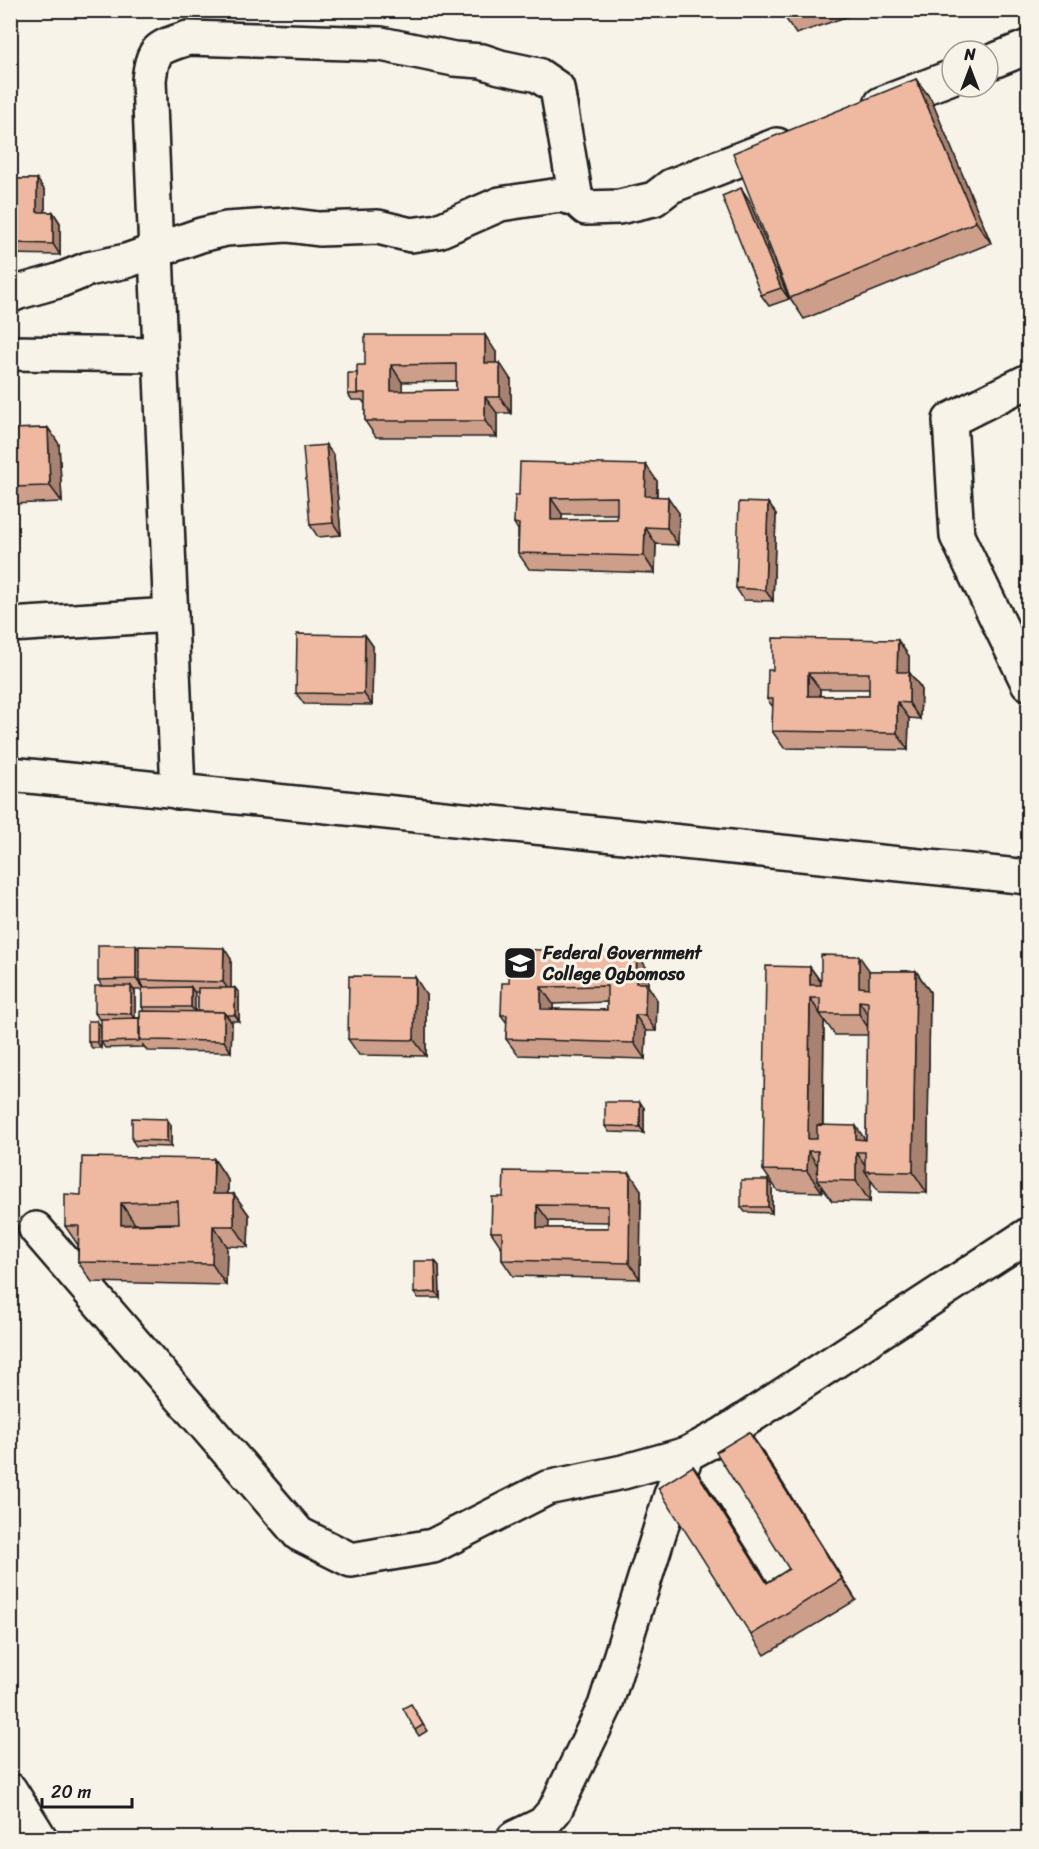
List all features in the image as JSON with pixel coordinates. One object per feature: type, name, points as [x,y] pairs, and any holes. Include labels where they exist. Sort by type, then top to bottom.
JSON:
[{"type":"street","points":[[178,792],[149,80],[152,59],[162,47],[188,38],[381,44],[454,59],[482,61],[538,75],[557,88],[576,199]]},
{"type":"street","points":[[1000,58],[1029,47]]},
{"type":"street","points":[[855,115],[940,82]]},
{"type":"street","points":[[10,297],[88,269],[126,261],[201,235],[226,229],[287,225],[319,229],[378,227],[411,235],[438,231],[500,204],[560,195],[576,199],[586,208],[620,207],[654,199],[671,186],[801,136]]},
{"type":"street","points":[[16,347],[160,355]]},
{"type":"street","points":[[1029,381],[950,420],[957,536],[1029,683]]},
{"type":"street","points":[[10,625],[171,615]]},
{"type":"street","points":[[10,774],[1029,877]]},
{"type":"street","points":[[36,1229],[299,1534],[351,1560],[433,1546],[547,1488],[623,1472],[687,1454],[722,1435],[1029,1235]]},
{"type":"street","points":[[514,1839],[543,1824],[555,1810],[605,1706],[671,1495],[687,1454]]},
{"type":"street","points":[[10,1790],[40,1839]]},
{"type":"building","points":[[916,79],[976,222],[790,298],[733,153]]},
{"type":"building","points":[[10,179],[37,179],[37,212],[53,212],[53,244],[10,243]]},
{"type":"building","points":[[741,188],[781,288],[761,295],[722,196]]},
{"type":"building","points":[[365,335],[485,335],[485,363],[500,363],[500,397],[485,397],[485,421],[365,421],[365,393],[357,393],[357,365],[365,365]],"holes":[[[456,364],[456,390],[391,391],[391,365]]]},
{"type":"building","points":[[348,373],[357,373],[358,394],[348,394]]},
{"type":"building","points":[[48,428],[50,486],[10,487],[10,429]]},
{"type":"building","points":[[326,445],[333,523],[310,525],[303,447]]},
{"type":"building","points":[[520,462],[646,465],[645,496],[668,497],[667,528],[645,527],[644,556],[518,553],[519,524],[514,523],[515,495],[519,495]],"holes":[[[617,497],[617,519],[551,520],[551,498]]]},
{"type":"building","points":[[739,502],[768,503],[765,590],[736,588]]},
{"type":"building","points":[[297,634],[365,635],[364,694],[296,693]]},
{"type":"building","points":[[773,638],[898,640],[897,672],[909,672],[909,703],[897,702],[897,733],[772,731],[773,699],[767,699],[768,670],[773,670]],"holes":[[[808,673],[869,673],[869,696],[808,696]]]},
{"type":"building","points":[[98,945],[136,945],[136,979],[98,980]]},
{"type":"building","points":[[139,946],[224,948],[223,982],[139,980]]},
{"type":"building","points":[[510,949],[637,953],[636,983],[646,983],[645,1015],[635,1015],[634,1043],[506,1039],[507,1015],[501,1015],[502,983],[509,983]],"holes":[[[607,986],[607,1010],[541,1009],[541,987]]]},
{"type":"building","points":[[821,955],[859,956],[859,987],[869,988],[869,971],[916,971],[913,1172],[865,1171],[865,1152],[856,1152],[856,1181],[817,1180],[818,1151],[808,1151],[807,1171],[763,1170],[766,966],[810,967],[810,985],[821,985]],"holes":[[[810,998],[820,998],[820,1014],[859,1014],[859,1001],[868,1002],[866,1140],[856,1139],[856,1126],[817,1125],[817,1139],[808,1139]]]},
{"type":"building","points":[[349,976],[415,977],[414,1040],[348,1039]]},
{"type":"building","points":[[95,986],[131,986],[131,1014],[95,1013]]},
{"type":"building","points":[[191,987],[191,1007],[142,1007],[142,988]]},
{"type":"building","points":[[198,988],[235,988],[235,1015],[226,1015],[224,1012],[198,1011]]},
{"type":"building","points":[[140,1011],[224,1012],[224,1041],[140,1040]]},
{"type":"building","points":[[139,1018],[139,1041],[101,1042],[101,1019]]},
{"type":"building","points":[[88,1021],[97,1021],[97,1042],[88,1042]]},
{"type":"building","points":[[605,1102],[640,1102],[640,1127],[605,1126]]},
{"type":"building","points":[[132,1118],[167,1119],[167,1141],[132,1140]]},
{"type":"building","points":[[82,1157],[214,1159],[213,1194],[234,1194],[234,1226],[213,1226],[212,1264],[78,1262],[79,1226],[65,1226],[65,1194],[81,1195]],"holes":[[[178,1201],[179,1224],[121,1225],[121,1203]]]},
{"type":"building","points":[[504,1171],[630,1173],[629,1263],[502,1260],[502,1232],[491,1232],[492,1197],[503,1197]],"holes":[[[537,1205],[608,1206],[608,1228],[537,1228]]]},
{"type":"building","points":[[741,1180],[768,1180],[768,1207],[741,1207]]},
{"type":"building","points":[[414,1261],[435,1261],[436,1292],[414,1293]]},
{"type":"building","points":[[749,1432],[842,1579],[751,1635],[658,1488],[693,1466],[767,1583],[789,1569],[716,1452]]},
{"type":"building","points":[[411,1704],[423,1725],[415,1730],[403,1708]]},
{"type":"building","points":[[510,1832],[513,1839],[495,1839]]},
{"type":"place","name":"Federal Government College Ogbomoso","points":[[520,963]]}]
